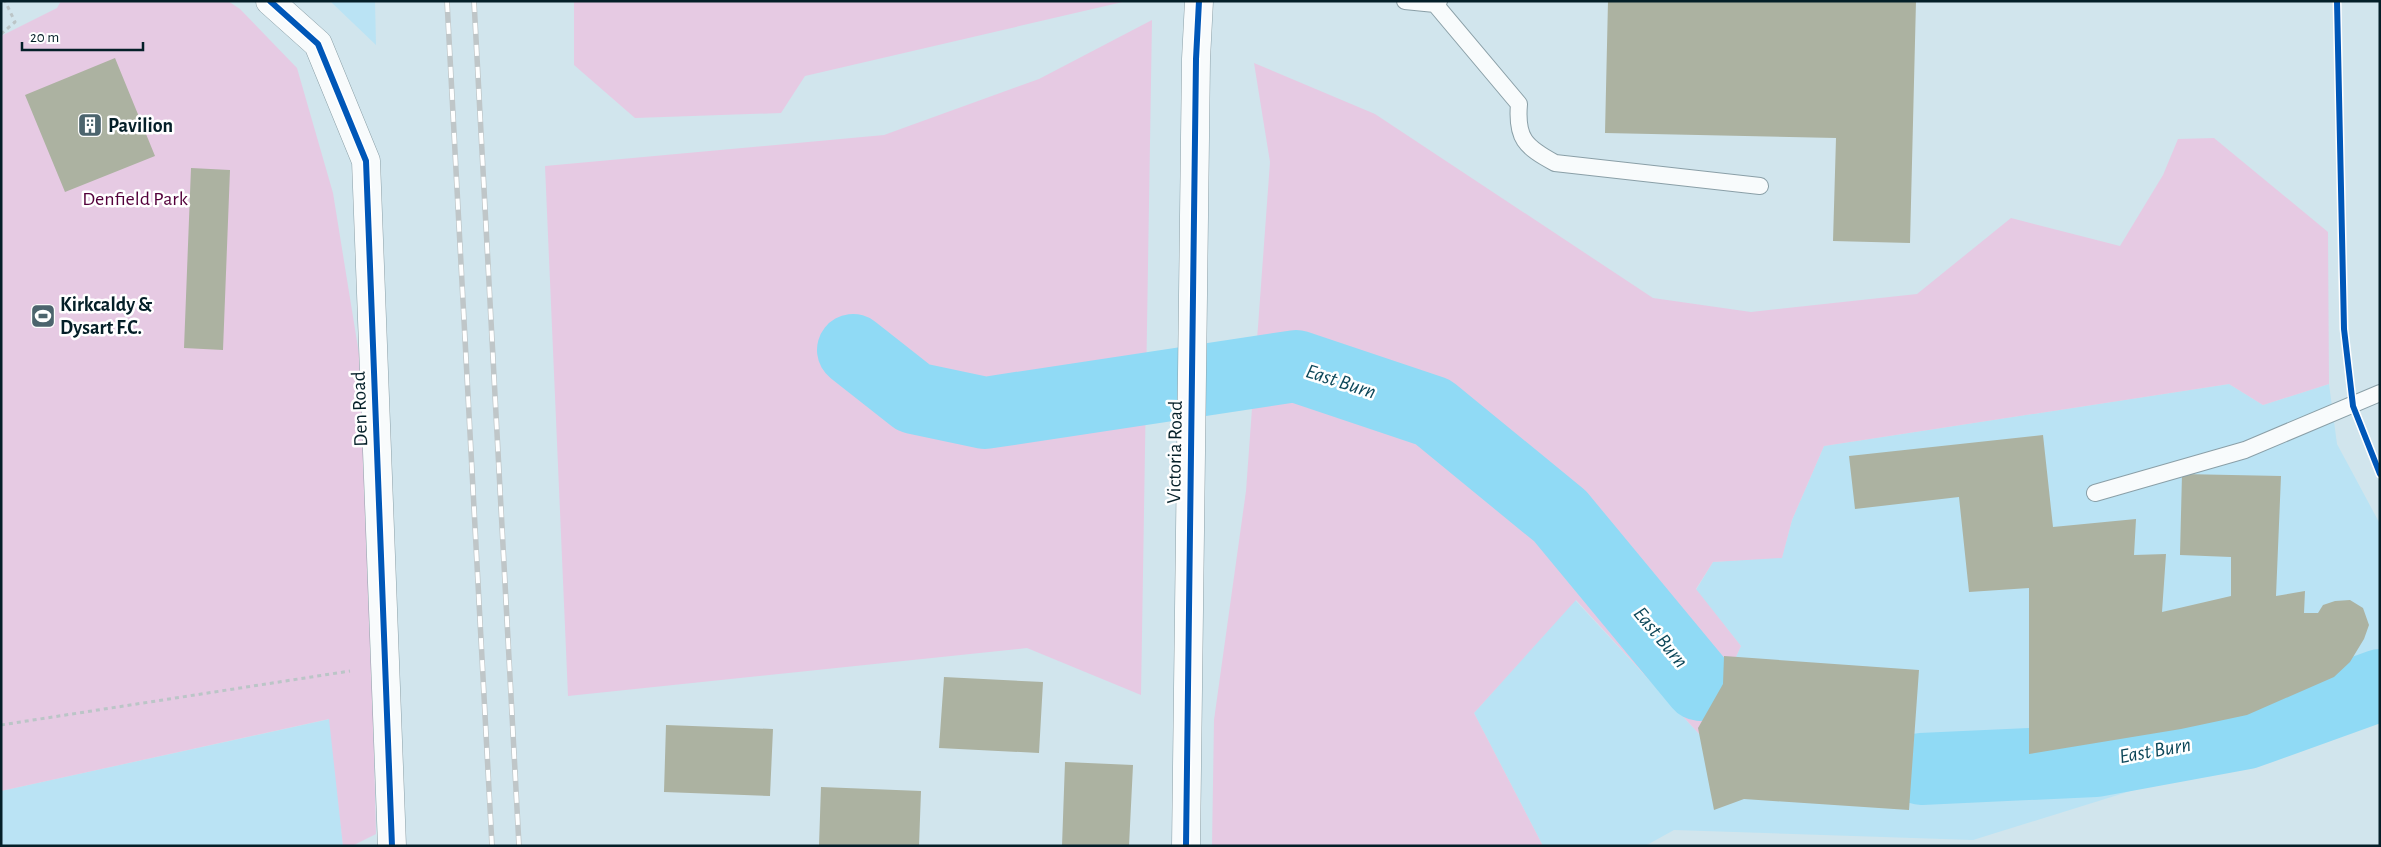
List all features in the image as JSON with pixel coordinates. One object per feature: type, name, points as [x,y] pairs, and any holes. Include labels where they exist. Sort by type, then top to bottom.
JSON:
[{"type":"street","name":"Den Road","points":[[270,1],[318,44],[366,161],[392,846]]},
{"type":"street","name":"Victoria Road","points":[[1186,846],[1188,572],[1196,59],[1199,1]]},
{"type":"lane","points":[[1405,1],[1437,3],[1519,104],[1517,125],[1524,139],[1537,153],[1555,163],[1760,186]]},
{"type":"lane","points":[[2095,493],[2245,450],[2380,393]]},
{"type":"path","points":[[1,34],[15,22],[6,1]]},
{"type":"path","points":[[1,725],[385,666]]},
{"type":"shaded area","points":[[330,1],[375,1],[376,45]]},
{"type":"shaded area","points":[[2229,384],[2263,405],[2329,384],[2337,444],[2380,524],[2380,699],[2246,755],[1973,840],[1674,830],[1645,846],[1543,846],[1474,713],[1575,600],[1700,735],[1741,646],[1696,590],[1713,562],[1782,557],[1792,520],[1824,446]]},
{"type":"shaded area","points":[[330,719],[343,846],[1,846],[1,791]]},
{"type":"green space","name":"Denfield Park","points":[[61,1],[228,1],[240,9],[297,68],[333,193],[365,391],[376,834],[352,846],[343,846],[329,719],[1,791],[1,36],[57,8]]},
{"type":"green space","points":[[574,1],[1127,1],[805,76],[781,113],[635,118],[574,65]]},
{"type":"green space","points":[[1152,20],[1141,695],[1027,648],[568,696],[545,166],[884,135],[1039,79]]},
{"type":"green space","points":[[1254,63],[1375,114],[1653,298],[1751,312],[1917,294],[2011,218],[2120,246],[2163,175],[2178,139],[2214,138],[2328,232],[2329,384],[2263,405],[2229,384],[1824,446],[1792,520],[1782,558],[1713,562],[1696,589],[1741,646],[1700,735],[1576,600],[1474,713],[1543,846],[1212,846],[1214,720],[1246,491],[1270,162]]},
{"type":"building","points":[[1608,1],[1916,1],[1910,243],[1833,241],[1836,138],[1605,133]]},
{"type":"building","name":"Pavilion","points":[[115,58],[155,156],[65,192],[25,95]]},
{"type":"building","points":[[191,168],[230,170],[223,350],[184,348]]},
{"type":"building","points":[[2043,435],[2053,527],[2136,519],[2134,555],[2166,554],[2162,612],[2231,596],[2231,557],[2180,555],[2182,474],[2281,476],[2276,596],[2305,591],[2304,613],[2318,613],[2323,605],[2335,601],[2350,600],[2363,608],[2369,625],[2364,639],[2350,662],[2334,677],[2247,715],[2181,729],[2029,754],[2029,588],[1969,592],[1959,497],[1855,509],[1849,456]]},
{"type":"building","points":[[1724,656],[1919,670],[1909,810],[1744,799],[1714,810],[1698,728],[1723,684]]},
{"type":"building","points":[[944,677],[1043,682],[1039,753],[939,748]]},
{"type":"building","points":[[666,725],[773,729],[770,796],[664,792]]},
{"type":"building","points":[[1065,762],[1133,765],[1129,846],[1062,846]]},
{"type":"building","points":[[821,787],[921,791],[919,846],[819,845]]},
{"type":"waterway","name":"East Burn","points":[[853,350],[914,398],[985,413],[1296,366],[1433,412],[1560,516],[1700,685]]},
{"type":"waterway","name":"East Burn","points":[[1921,769],[2095,761],[2247,733],[2380,685]]},
{"type":"railway","points":[[447,1],[492,846]]},
{"type":"railway","points":[[474,1],[519,846]]},
{"type":"cycle path","points":[[270,1],[318,44],[366,161],[392,846]]},
{"type":"cycle path","points":[[1186,846],[1196,59],[1199,1]]},
{"type":"cycle path","points":[[2337,1],[2344,329],[2353,406],[2380,474]]},
{"type":"place","name":"Pavilion","points":[[90,125]]},
{"type":"place","name":"Kirkcaldy & Dysart F.C.","points":[[43,316]]}]
